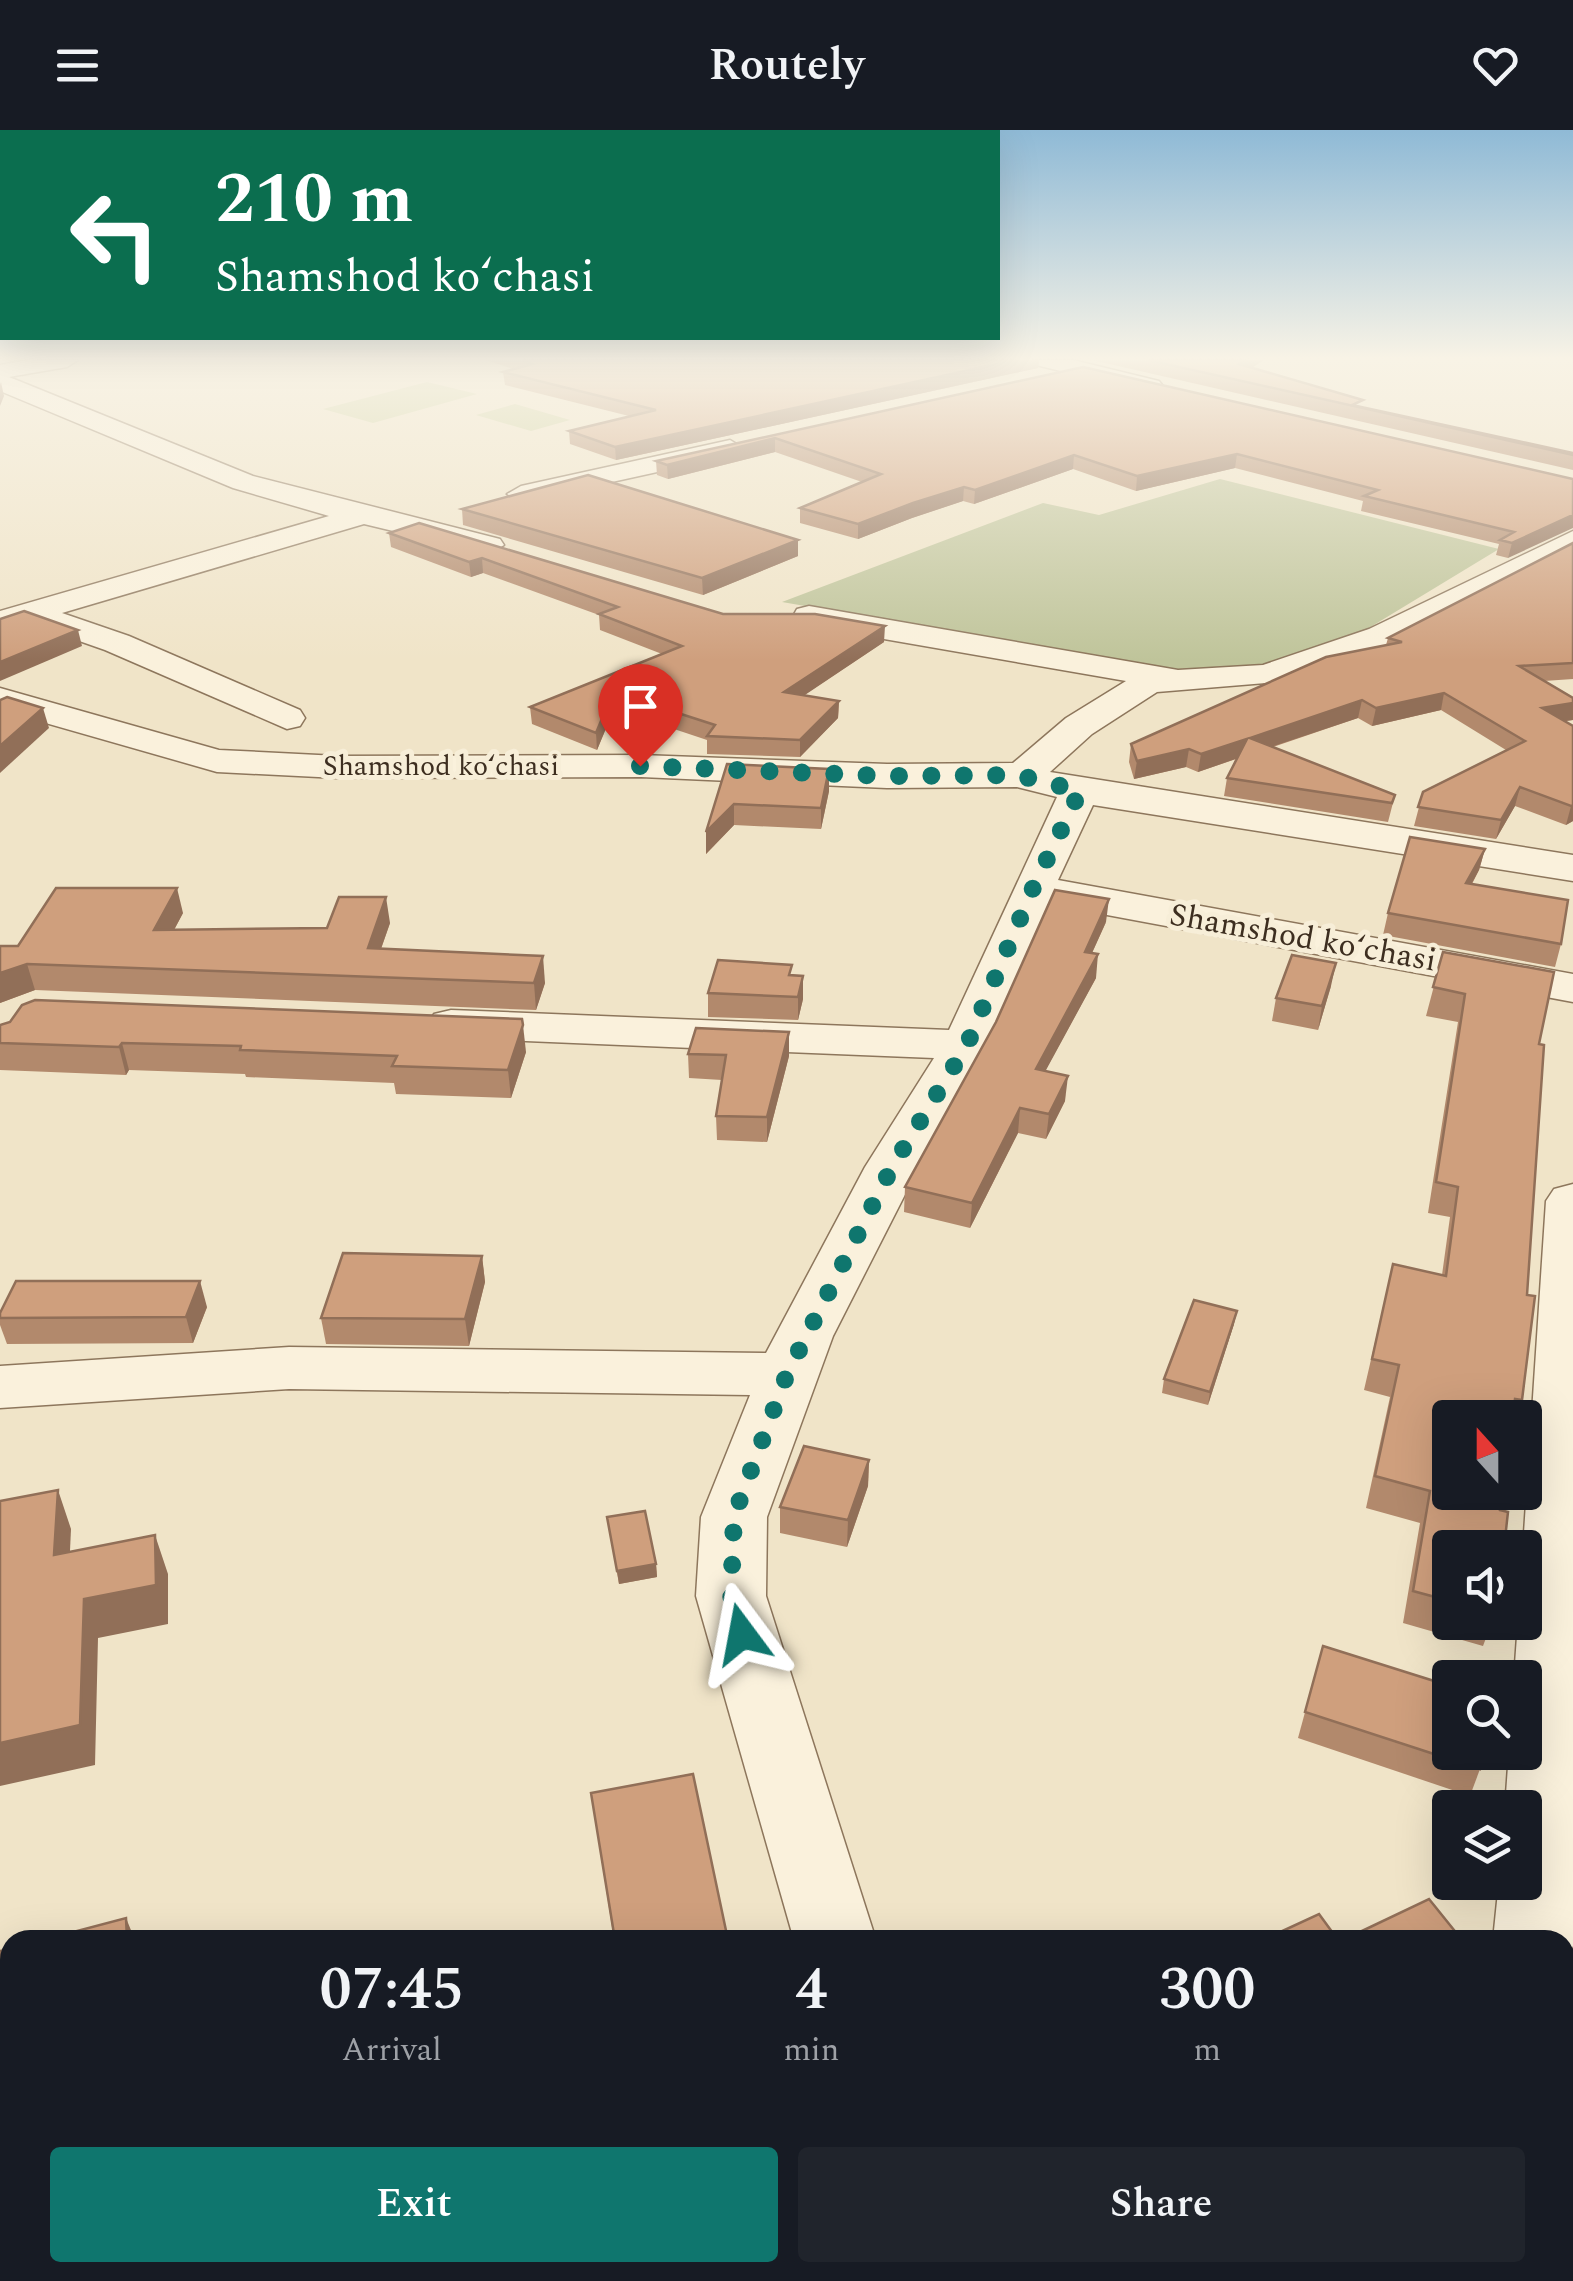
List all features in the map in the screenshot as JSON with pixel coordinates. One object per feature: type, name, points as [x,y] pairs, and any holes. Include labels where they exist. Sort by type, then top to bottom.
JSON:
[{"type":"street","points":[[191,460],[244,482],[360,516],[417,524],[526,556]]},
{"type":"street","points":[[417,524],[677,460]]},
{"type":"street","points":[[14,617],[360,516]]},
{"type":"street","points":[[1017,775],[1079,726],[1149,682],[1267,675],[1381,636],[1573,540]]},
{"type":"street","points":[[781,616],[816,616],[1169,678]]},
{"type":"street","points":[[14,617],[116,643],[288,718]]},
{"type":"street","name":"Shamshod koʻchasi","points":[[0,699],[217,761],[338,767],[640,766],[887,776],[1017,775],[1080,791],[1573,868]]},
{"type":"street","points":[[832,1930],[731,1596],[734,1516],[787,1374],[892,1167],[967,1045],[1033,888],[1080,791]]},
{"type":"street","name":"Shamshod koʻchasi","points":[[1033,888],[1573,988]]},
{"type":"street","points":[[412,1023],[967,1045]]},
{"type":"street","points":[[1535,1930],[1544,1834],[1573,1201]]},
{"type":"street","points":[[0,1387],[289,1368],[787,1374]]},
{"type":"green space","points":[[1220,479],[1499,549],[1354,637],[1266,669],[1229,673],[1162,668],[782,602],[1043,503],[1099,515]]},
{"type":"building","points":[[659,460],[685,460],[667,465]]},
{"type":"building","points":[[841,460],[1059,460],[975,490],[964,487],[913,503],[858,524],[800,508],[881,474]]},
{"type":"building","points":[[1090,460],[1208,460],[1137,476]]},
{"type":"building","points":[[1262,460],[1492,460],[1573,479],[1573,515],[1512,543],[1500,540],[1514,532],[1364,496],[1378,490]]},
{"type":"building","points":[[588,475],[798,540],[702,578],[462,509]]},
{"type":"building","points":[[419,523],[723,614],[815,614],[885,626],[784,692],[839,701],[800,740],[707,736],[715,725],[613,692],[596,733],[530,707],[682,646],[599,614],[618,607],[482,558],[469,562],[389,533]]},
{"type":"building","points":[[1573,543],[1573,663],[1519,666],[1573,698],[1573,703],[1542,708],[1573,726],[1571,806],[1520,787],[1501,820],[1418,807],[1423,792],[1525,741],[1444,693],[1376,708],[1362,700],[1250,738],[1395,795],[1392,803],[1227,778],[1247,739],[1201,754],[1189,749],[1137,761],[1131,744],[1326,657],[1402,642],[1388,638]]},
{"type":"building","points":[[24,611],[78,630],[0,662],[0,619]]},
{"type":"building","points":[[7,697],[43,708],[0,746],[0,700]]},
{"type":"building","points":[[727,764],[829,769],[821,808],[734,804],[706,832]]},
{"type":"building","points":[[1410,837],[1485,849],[1466,883],[1568,900],[1561,944],[1388,913]]},
{"type":"building","points":[[56,888],[177,888],[154,930],[327,928],[339,897],[386,897],[368,948],[543,956],[534,983],[27,964],[0,973],[0,946],[18,946]]},
{"type":"building","points":[[1055,890],[1109,899],[1085,952],[1098,954],[1036,1069],[1068,1076],[1049,1114],[1020,1108],[972,1203],[905,1187],[996,1022]]},
{"type":"building","points":[[1443,952],[1554,972],[1539,1044],[1544,1045],[1527,1295],[1535,1296],[1522,1400],[1432,1400],[1432,1510],[1508,1512],[1506,1530],[1432,1530],[1432,1596],[1413,1591],[1430,1491],[1375,1476],[1399,1365],[1372,1359],[1393,1264],[1446,1276],[1458,1187],[1436,1182],[1465,994],[1433,987]]},
{"type":"building","points":[[1292,955],[1336,963],[1322,1006],[1276,998]]},
{"type":"building","points":[[718,960],[792,965],[789,975],[803,976],[798,997],[708,993]]},
{"type":"building","points":[[35,1000],[522,1019],[523,1025],[508,1070],[392,1066],[397,1056],[240,1050],[241,1046],[0,1043],[0,1025],[10,1022],[22,1005]]},
{"type":"building","points":[[696,1028],[789,1032],[767,1117],[716,1116],[726,1055],[688,1054]]},
{"type":"building","points":[[343,1253],[482,1256],[465,1319],[321,1318]]},
{"type":"building","points":[[16,1281],[200,1281],[186,1317],[0,1318]]},
{"type":"building","points":[[1194,1300],[1237,1311],[1210,1392],[1164,1379]]},
{"type":"building","points":[[804,1446],[869,1460],[848,1520],[780,1507]]},
{"type":"building","points":[[58,1490],[54,1555],[155,1535],[156,1585],[84,1599],[80,1725],[0,1743],[0,1501]]},
{"type":"building","points":[[645,1511],[656,1564],[617,1571],[607,1517]]},
{"type":"building","points":[[1323,1646],[1432,1680],[1432,1753],[1305,1712]]},
{"type":"building","points":[[693,1774],[726,1930],[613,1930],[591,1793]]},
{"type":"building","points":[[1429,1899],[1454,1930],[1364,1930]]},
{"type":"building","points":[[1319,1914],[1331,1930],[1285,1930]]},
{"type":"building","points":[[126,1918],[127,1930],[81,1930]]},
{"type":"route","points":[[640,766],[887,776],[1017,775],[1080,791],[1033,888],[967,1045],[892,1167],[787,1374],[734,1516],[731,1596],[742,1634]]}]
